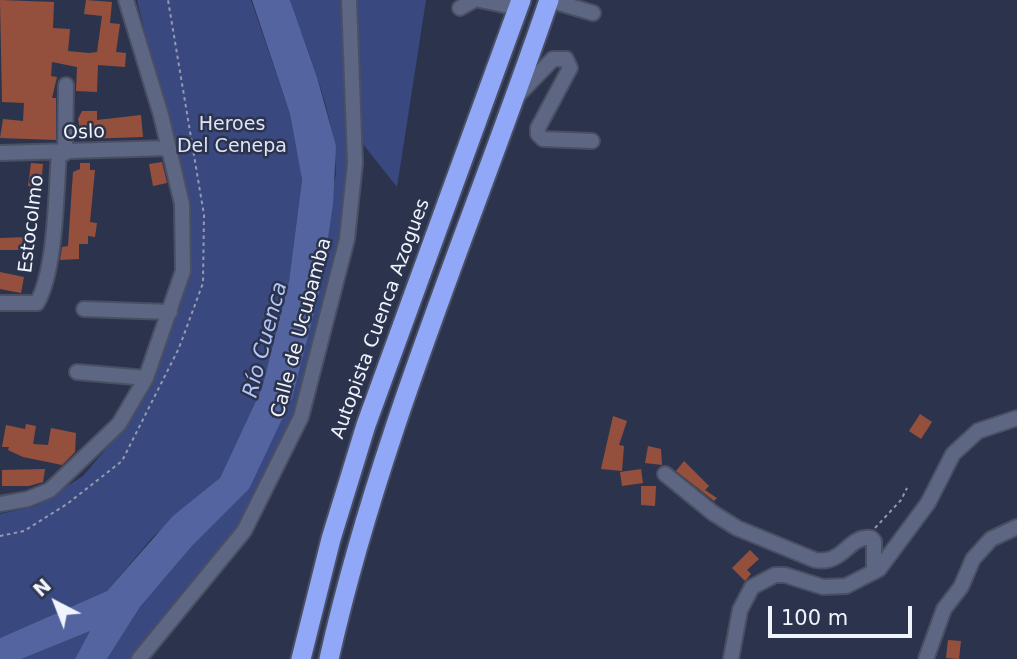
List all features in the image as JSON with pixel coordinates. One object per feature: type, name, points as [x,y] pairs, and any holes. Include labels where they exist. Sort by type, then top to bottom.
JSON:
[{"type":"highway","points":[[329,659],[352,562],[393,425],[549,0]]},
{"type":"highway","name":"Autopista Cuenca Azogues","points":[[301,659],[317,589],[358,447],[519,4]]},
{"type":"street","points":[[0,504],[28,499],[50,490],[111,434],[146,378],[183,271],[185,243],[182,204],[127,0]]},
{"type":"street","name":"Calle de Ucubamba","points":[[139,659],[244,531],[301,417],[347,239],[353,188],[355,163],[349,0]]},
{"type":"street","points":[[460,9],[474,0]]},
{"type":"street","points":[[480,0],[519,4]]},
{"type":"street","points":[[549,0],[593,13]]},
{"type":"street","points":[[513,101],[553,59],[566,59],[570,68],[538,128],[538,134],[543,139],[592,141]]},
{"type":"street","points":[[62,153],[66,85]]},
{"type":"street","name":"Oslo","points":[[0,153],[169,148]]},
{"type":"street","name":"Estocolmo","points":[[0,303],[37,303],[42,294],[53,233],[62,153]]},
{"type":"street","points":[[84,309],[170,312]]},
{"type":"street","points":[[77,372],[146,378]]},
{"type":"street","points":[[731,659],[743,601],[758,583],[775,575],[785,575],[823,587],[846,586],[874,572],[901,541],[928,503],[953,454],[966,440],[978,431],[1017,418]]},
{"type":"street","points":[[665,474],[713,513],[737,528],[815,560],[825,562],[838,558],[858,540],[868,537],[874,541],[874,572]]},
{"type":"street","points":[[926,659],[944,609],[961,587],[973,559],[991,539],[1017,527]]},
{"type":"path","points":[[168,0],[175,33],[179,81]]},
{"type":"path","points":[[868,537],[901,500],[907,488]]},
{"type":"green space","name":"Heroes Del Cenepa","points":[[137,0],[251,0],[290,114],[302,180],[289,281],[262,388],[220,478],[152,538],[107,591],[0,638],[0,514],[36,506],[83,476],[123,429],[156,375],[188,272],[162,102]]},
{"type":"green space","points":[[290,0],[349,0],[351,87],[347,239],[301,417],[244,531],[139,659],[107,659],[140,607],[192,546],[249,489],[336,175],[335,152],[326,108]]},
{"type":"green space","points":[[352,0],[426,0],[397,187],[359,139]]},
{"type":"green space","points":[[91,630],[75,659],[20,659]]},
{"type":"shaded area","points":[[252,0],[290,0],[317,77],[336,146],[333,204],[321,285],[292,398],[249,489],[192,546],[140,607],[107,659],[75,659],[90,631],[21,659],[0,659],[0,638],[107,591],[173,516],[220,478],[262,388],[289,281],[302,180],[290,114]]},
{"type":"building","points":[[0,0],[54,2],[53,28],[70,29],[68,51],[89,53],[97,52],[102,16],[84,14],[86,0],[112,2],[110,23],[120,24],[116,52],[126,53],[125,67],[98,65],[97,92],[76,91],[77,67],[52,62],[51,76],[57,77],[52,98],[56,98],[56,140],[0,138],[3,119],[23,121],[24,103],[2,102]]},
{"type":"building","points":[[82,111],[97,111],[97,120],[141,115],[143,137],[82,139],[78,119]]},
{"type":"building","points":[[162,162],[167,183],[153,186],[149,164]]},
{"type":"building","points":[[31,163],[43,164],[41,187],[28,186]]},
{"type":"building","points":[[80,163],[90,163],[90,170],[95,170],[90,222],[97,223],[95,237],[88,236],[88,244],[79,244],[79,259],[60,260],[62,247],[68,246],[73,172],[80,169]]},
{"type":"building","points":[[28,237],[27,250],[0,250],[0,238]]},
{"type":"building","points":[[0,272],[24,277],[21,293],[0,289]]},
{"type":"building","points":[[920,414],[932,422],[921,439],[909,431]]},
{"type":"building","points":[[613,416],[627,421],[619,445],[624,446],[622,471],[601,469]]},
{"type":"building","points":[[26,424],[36,426],[33,444],[48,445],[51,428],[76,433],[75,452],[62,465],[23,457],[8,450],[9,447],[2,447],[6,425],[25,429]]},
{"type":"building","points":[[648,446],[661,449],[662,465],[645,463]]},
{"type":"building","points":[[684,461],[709,486],[705,490],[717,498],[714,501],[676,471]]},
{"type":"building","points":[[45,469],[43,482],[29,486],[2,486],[2,470]]},
{"type":"building","points":[[641,469],[643,483],[622,486],[620,472]]},
{"type":"building","points":[[641,486],[656,486],[655,506],[641,505]]},
{"type":"building","points":[[750,550],[759,559],[747,570],[751,574],[745,581],[732,568]]},
{"type":"building","points":[[948,640],[961,641],[959,659],[946,658]]},
{"type":"water label","name":"Río Cuenca","points":[[266,340]]}]
